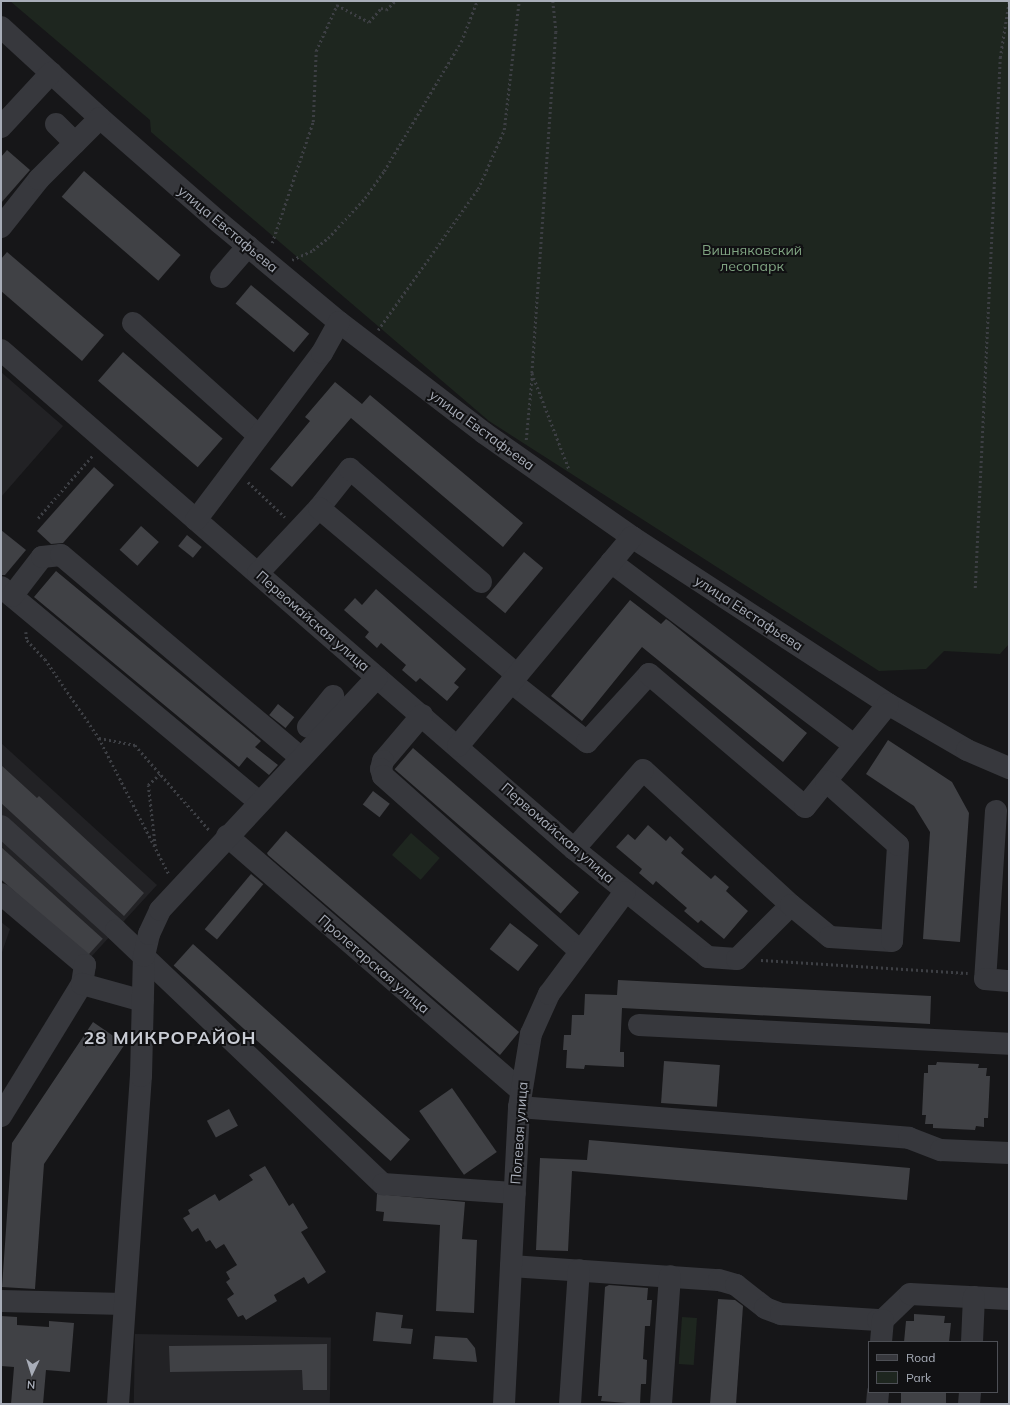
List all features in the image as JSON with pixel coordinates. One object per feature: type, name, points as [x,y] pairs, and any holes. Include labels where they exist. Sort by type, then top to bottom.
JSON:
[{"type":"street","name":"улица Евстафьева","points":[[1,27],[100,118],[258,255],[339,322],[522,460],[632,537],[888,704],[967,750],[1009,768]]},
{"type":"street","points":[[1,127],[51,73]]},
{"type":"street","points":[[1,228],[39,179],[100,118]]},
{"type":"street","points":[[56,124],[75,143]]},
{"type":"street","points":[[221,277],[258,255]]},
{"type":"street","points":[[196,520],[322,353],[339,322]]},
{"type":"street","points":[[133,323],[260,436]]},
{"type":"street","name":"Первомайская улица","points":[[1,350],[625,892],[708,957],[737,958]]},
{"type":"street","points":[[258,574],[318,508],[350,469],[481,582]]},
{"type":"street","points":[[318,508],[586,742],[649,674],[805,807],[888,704]]},
{"type":"street","points":[[458,746],[632,537]]},
{"type":"street","points":[[259,802],[6,592],[42,556],[61,555],[301,758]]},
{"type":"street","points":[[611,562],[854,745]]},
{"type":"street","points":[[308,728],[377,677]]},
{"type":"street","points":[[118,1404],[140,1076],[144,956],[149,934],[160,910],[177,890],[301,758],[308,728],[333,696]]},
{"type":"street","points":[[422,715],[383,761],[381,769],[383,776],[579,950]]},
{"type":"street","points":[[574,849],[643,770],[791,905],[830,937],[892,941],[898,845],[826,781]]},
{"type":"street","points":[[996,811],[985,979],[1009,980]]},
{"type":"street","points":[[1,826],[144,956],[383,1184],[515,1193]]},
{"type":"street","name":"Пролетарская улица","points":[[224,840],[520,1099]]},
{"type":"street","name":"Полевая улица","points":[[504,1404],[520,1099],[531,1034],[549,994],[579,950],[625,892]]},
{"type":"street","points":[[1,894],[85,965],[82,984],[1,1116]]},
{"type":"street","points":[[737,958],[791,905]]},
{"type":"street","points":[[82,984],[142,1001]]},
{"type":"street","points":[[639,1025],[1009,1044]]},
{"type":"street","points":[[520,1099],[909,1138],[941,1150],[1009,1153]]},
{"type":"street","points":[[511,1266],[670,1276],[728,1282],[772,1312],[883,1320]]},
{"type":"street","points":[[570,1404],[579,1270]]},
{"type":"street","points":[[661,1404],[670,1276]]},
{"type":"street","points":[[881,1341],[883,1320],[910,1294],[1009,1299]]},
{"type":"street","points":[[972,1341],[974,1297]]},
{"type":"street","points":[[1,1301],[124,1304]]},
{"type":"street","points":[[877,1404],[878,1393]]},
{"type":"street","points":[[969,1404],[970,1393]]},
{"type":"path","points":[[395,1],[386,10],[381,8],[368,22],[337,5],[316,51],[313,122],[275,238],[258,255],[272,262],[292,260],[313,250],[365,198],[384,171],[461,42],[476,1]]},
{"type":"path","points":[[378,331],[478,189],[504,130],[519,1]]},
{"type":"path","points":[[522,460],[528,429],[556,32],[553,1]]},
{"type":"path","points":[[975,588],[1000,58],[1009,1]]},
{"type":"path","points":[[532,372],[577,490],[577,499]]},
{"type":"path","points":[[38,518],[106,441]]},
{"type":"path","points":[[235,469],[299,529]]},
{"type":"path","points":[[29,611],[24,619],[27,640],[45,659],[98,738],[177,890]]},
{"type":"path","points":[[98,738],[135,746],[224,840]]},
{"type":"path","points":[[156,849],[148,785],[160,774]]},
{"type":"path","points":[[737,958],[973,973],[985,979]]},
{"type":"shaded area","points":[[1,372],[63,426],[1,497]]},
{"type":"shaded area","points":[[1,743],[157,885],[91,957],[1,874]]},
{"type":"shaded area","points":[[1,922],[10,929],[1,955]]},
{"type":"shaded area","points":[[135,1334],[331,1337],[330,1404],[134,1404]]},
{"type":"green space","name":"Вишняковский лесопарк","points":[[10,1],[1009,1],[1009,644],[1000,654],[944,651],[926,669],[879,671],[489,421],[151,132],[150,120]]},
{"type":"green space","points":[[411,833],[440,858],[421,880],[392,855]]},
{"type":"green space","points":[[682,1317],[697,1318],[694,1365],[679,1364]]},
{"type":"building","points":[[7,150],[30,170],[1,203],[1,157]]},
{"type":"building","points":[[84,171],[181,255],[158,281],[62,197]]},
{"type":"building","points":[[7,252],[104,335],[82,361],[1,291],[1,259]]},
{"type":"building","points":[[251,285],[309,334],[294,352],[236,303]]},
{"type":"building","points":[[123,352],[223,439],[198,467],[98,381]]},
{"type":"building","points":[[335,382],[362,404],[370,395],[523,523],[503,547],[351,418],[292,487],[270,469],[310,421],[305,417]]},
{"type":"building","points":[[94,467],[114,485],[63,543],[51,544],[37,531]]},
{"type":"building","points":[[141,526],[159,542],[137,566],[120,550]]},
{"type":"building","points":[[1,530],[26,550],[5,575],[1,575]]},
{"type":"building","points":[[187,535],[202,547],[193,558],[178,546]]},
{"type":"building","points":[[524,552],[543,568],[505,613],[486,597]]},
{"type":"building","points":[[56,571],[261,741],[255,747],[278,765],[269,775],[247,757],[239,767],[34,597]]},
{"type":"building","points":[[376,589],[466,669],[454,683],[459,687],[447,701],[420,678],[416,682],[402,670],[406,665],[381,643],[377,648],[365,637],[369,632],[344,610],[355,598],[362,605]]},
{"type":"building","points":[[630,600],[661,624],[666,619],[669,621],[807,733],[783,762],[642,647],[582,721],[551,696]]},
{"type":"building","points":[[278,704],[294,717],[286,728],[269,715]]},
{"type":"building","points":[[888,740],[952,782],[969,813],[960,942],[923,939],[930,832],[914,806],[866,774]]},
{"type":"building","points":[[413,748],[579,892],[561,913],[395,769]]},
{"type":"building","points":[[1,765],[37,798],[39,796],[144,893],[124,916],[1,803]]},
{"type":"building","points":[[373,791],[390,804],[380,817],[363,805]]},
{"type":"building","points":[[648,825],[666,841],[670,836],[684,849],[681,853],[711,879],[715,875],[729,887],[726,891],[748,911],[724,939],[701,920],[698,923],[684,911],[687,908],[656,881],[653,885],[639,873],[642,869],[616,847],[628,834],[635,840]]},
{"type":"building","points":[[286,831],[519,1032],[500,1055],[268,855],[267,853]]},
{"type":"building","points":[[1,847],[103,939],[87,957],[1,879]]},
{"type":"building","points":[[251,874],[263,884],[217,939],[205,929]]},
{"type":"building","points":[[510,923],[538,945],[518,971],[490,949]]},
{"type":"building","points":[[193,944],[410,1139],[391,1161],[174,966]]},
{"type":"building","points":[[618,980],[931,996],[930,1024],[622,1008],[620,1052],[624,1052],[624,1067],[585,1065],[584,1069],[566,1068],[567,1050],[563,1050],[564,1035],[571,1035],[572,1015],[584,1015],[585,994],[617,995]]},
{"type":"building","points":[[93,1022],[125,1044],[44,1164],[35,1289],[2,1287],[12,1143]]},
{"type":"building","points":[[664,1061],[720,1065],[717,1107],[661,1103]]},
{"type":"building","points":[[937,1062],[979,1064],[978,1068],[987,1068],[986,1076],[990,1076],[988,1118],[984,1118],[984,1127],[976,1126],[975,1130],[933,1128],[933,1124],[925,1124],[926,1115],[922,1115],[924,1073],[928,1073],[928,1065],[936,1065]]},
{"type":"building","points":[[452,1088],[497,1152],[464,1175],[419,1111]]},
{"type":"building","points":[[229,1109],[238,1126],[216,1138],[207,1121]]},
{"type":"building","points":[[589,1140],[910,1168],[907,1200],[572,1171],[568,1251],[536,1250],[540,1158],[587,1160]]},
{"type":"building","points":[[265,1166],[289,1206],[293,1203],[308,1228],[301,1232],[326,1272],[308,1284],[304,1277],[274,1295],[277,1301],[246,1320],[243,1315],[238,1317],[227,1299],[234,1294],[226,1282],[230,1279],[226,1272],[237,1265],[224,1244],[216,1249],[210,1240],[206,1242],[198,1228],[192,1232],[183,1218],[190,1214],[188,1210],[215,1194],[219,1201],[253,1180],[249,1175]]},
{"type":"building","points":[[377,1194],[465,1202],[462,1239],[477,1240],[474,1313],[436,1311],[440,1225],[383,1221],[384,1212],[376,1211]]},
{"type":"building","points":[[609,1285],[648,1288],[647,1300],[652,1300],[650,1326],[645,1326],[643,1359],[647,1360],[646,1384],[641,1384],[640,1404],[601,1401],[602,1396],[598,1396],[605,1287]]},
{"type":"building","points":[[718,1299],[735,1300],[743,1306],[736,1404],[710,1404]]},
{"type":"building","points":[[376,1312],[403,1315],[401,1328],[413,1329],[411,1344],[373,1341]]},
{"type":"building","points":[[914,1314],[945,1316],[944,1323],[951,1323],[949,1341],[904,1341],[906,1321],[914,1321]]},
{"type":"building","points":[[1,1316],[17,1317],[17,1325],[49,1327],[49,1321],[74,1323],[70,1372],[46,1370],[43,1404],[11,1404],[14,1367],[1,1366]]},
{"type":"building","points":[[435,1336],[467,1338],[475,1348],[477,1362],[433,1359]]},
{"type":"building","points":[[327,1344],[327,1390],[303,1390],[302,1370],[170,1372],[169,1346]]},
{"type":"building","points":[[901,1393],[946,1393],[946,1404],[901,1404]]},
{"type":"district","name":"28 МИКРОРАЙОН","points":[[170,1038]]}]
